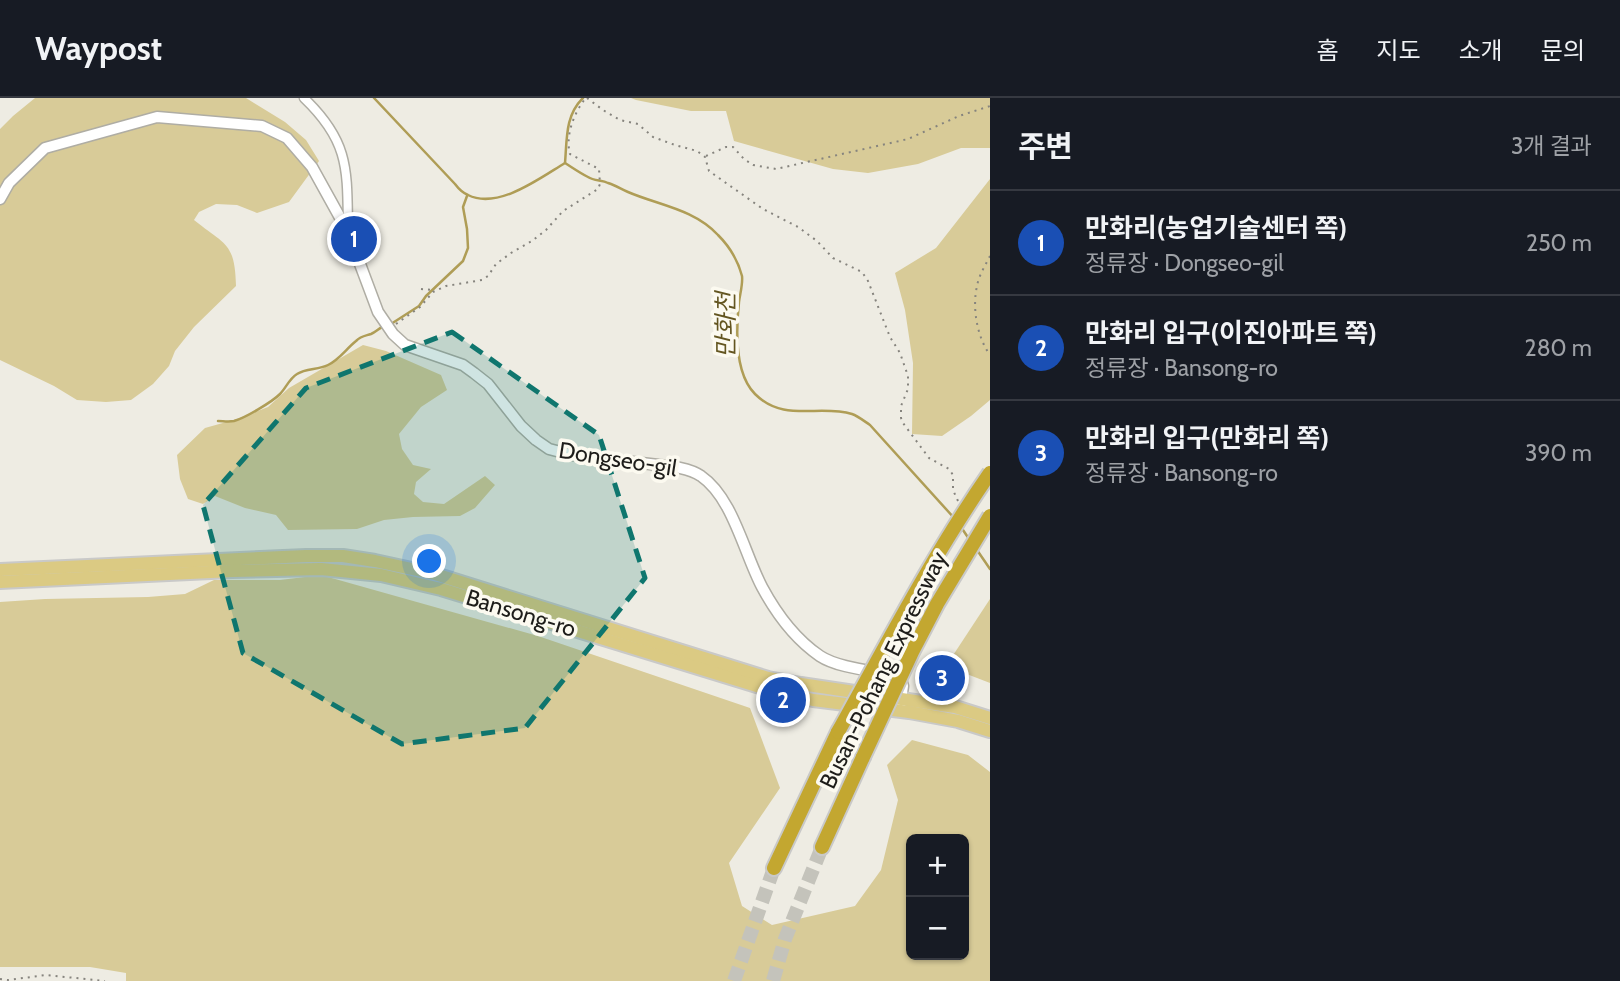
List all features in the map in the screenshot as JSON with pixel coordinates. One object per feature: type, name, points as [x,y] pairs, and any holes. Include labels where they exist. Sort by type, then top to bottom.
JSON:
[{"type":"highway","name":"Busan-Pohang Expressway","points":[[774,868],[838,732],[930,565],[990,473]]},
{"type":"highway","name":"Busan-Pohang Expressway","points":[[822,847],[912,652],[937,604],[990,516]]},
{"type":"main road","name":"Bansong-ro","points":[[0,570],[306,556],[364,559],[459,581],[768,678],[900,705],[990,732]]},
{"type":"main road","name":"Bansong-ro","points":[[0,582],[258,570],[321,569],[371,573],[441,589],[760,687],[813,700],[955,707],[990,718]]},
{"type":"street","name":"Dongseo-gil","points":[[304,98],[325,122],[343,153],[347,179],[348,232]]},
{"type":"street","name":"Dongseo-gil","points":[[0,199],[9,183],[45,148],[157,117],[262,126],[287,138],[312,167],[348,232],[378,312],[405,345],[463,365],[488,384],[521,426],[549,449],[572,455],[676,467],[702,476],[724,503],[762,586],[786,625],[820,656],[836,663],[897,676],[903,682],[900,705]]},
{"type":"street","points":[[334,206],[343,206],[347,202]]},
{"type":"path","points":[[421,289],[433,290],[482,280],[496,264],[547,230],[563,211],[598,189],[599,169],[570,154],[568,149],[573,121],[586,98],[620,120],[638,124],[653,136],[697,151],[705,157],[709,171],[763,209],[798,227],[817,241],[833,258],[862,272],[908,376],[908,389],[901,406],[903,423],[929,458],[949,469],[953,475],[955,497],[963,507]]},
{"type":"path","points":[[705,157],[726,147],[733,147],[753,165],[776,169],[908,139],[959,116],[990,106]]},
{"type":"path","points":[[990,256],[980,274],[975,299],[977,324],[990,355]]},
{"type":"path","points":[[388,327],[420,307],[433,290]]},
{"type":"path","points":[[0,979],[46,975],[104,981]]},
{"type":"highlighted area","points":[[452,332],[599,435],[645,578],[525,728],[402,744],[243,653],[203,505],[306,388]]},
{"type":"shaded area","points":[[35,98],[246,98],[285,122],[306,140],[319,161],[289,202],[257,213],[237,205],[216,204],[199,212],[194,220],[221,240],[230,252],[236,286],[194,327],[175,351],[169,366],[153,384],[131,400],[77,400],[0,360],[0,129]]},
{"type":"shaded area","points":[[631,98],[990,98],[990,148],[961,148],[918,164],[868,173],[833,169],[734,141],[726,111],[691,111]]},
{"type":"shaded area","points":[[990,179],[990,400],[942,436],[912,434],[913,363],[905,310],[895,273],[936,248]]},
{"type":"shaded area","points":[[363,345],[386,351],[441,375],[447,390],[421,407],[399,434],[402,449],[413,465],[431,469],[416,482],[414,494],[423,502],[444,504],[485,476],[495,485],[475,508],[460,516],[384,520],[357,529],[288,530],[276,515],[245,508],[215,496],[203,504],[188,499],[180,479],[177,455],[205,428],[268,407],[289,388]]},
{"type":"shaded area","points":[[321,575],[538,636],[750,708],[780,788],[729,863],[742,906],[772,925],[855,906],[881,870],[898,800],[887,765],[912,740],[968,755],[990,772],[990,981],[126,981],[126,973],[90,967],[0,967],[0,602],[185,594],[214,580],[280,580]]},
{"type":"shaded area","points":[[990,599],[990,683],[946,666]]},
{"type":"waterway","name":"만화천","points":[[374,98],[459,189],[468,195],[480,199],[505,195],[531,184],[565,163],[590,178],[687,213],[708,226],[729,249],[742,276],[737,325],[738,351],[743,375],[755,394],[778,408],[840,411],[859,417],[870,425],[955,519]]},
{"type":"waterway","points":[[565,163],[570,120],[583,98]]},
{"type":"waterway","points":[[391,324],[419,306],[463,261],[468,248],[463,207],[467,196]]},
{"type":"waterway","points":[[218,421],[234,421],[245,417],[280,394],[297,374],[328,365],[360,338],[384,326]]},
{"type":"waterway","name":"만화천","points":[[961,527],[969,539]]},
{"type":"waterway","name":"만화천","points":[[977,550],[990,569]]},
{"type":"tunnel","points":[[773,981],[785,939],[822,847]]},
{"type":"tunnel","points":[[734,981],[774,868]]},
{"type":"place","name":"만화리(농업기술센터 쪽)","points":[[354,239]]},
{"type":"place","name":"만화리 입구(만화리 쪽)","points":[[942,678]]},
{"type":"place","name":"만화리 입구(이진아파트 쪽)","points":[[783,700]]}]
